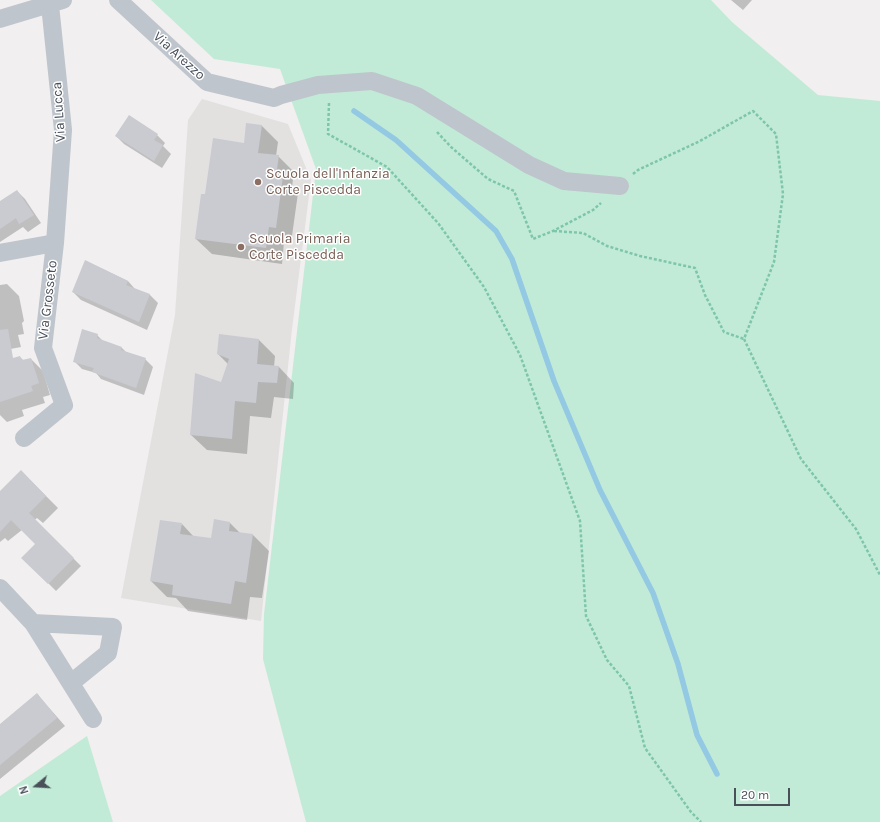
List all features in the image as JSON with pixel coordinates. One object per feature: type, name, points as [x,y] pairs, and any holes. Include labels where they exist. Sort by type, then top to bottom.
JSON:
[{"type":"street","name":"Via Arezzo","points":[[118,0],[207,82],[274,98],[318,85],[329,84]]},
{"type":"street","points":[[0,19],[56,2]]},
{"type":"street","name":"Via Lucca","points":[[55,243],[63,130],[56,2]]},
{"type":"street","points":[[329,84],[372,81],[417,96],[529,165],[564,180],[620,186]]},
{"type":"street","name":"Via Grosseto","points":[[0,253],[55,243],[43,348],[64,405],[24,438]]},
{"type":"street","points":[[0,588],[33,623],[93,719]]},
{"type":"street","points":[[33,623],[113,627],[108,653],[71,683]]},
{"type":"path","points":[[329,84],[328,134],[387,167],[438,224],[484,287],[520,355],[580,521],[586,616],[607,660],[629,686],[645,748],[691,812],[701,822]]},
{"type":"path","points":[[437,131],[451,147],[488,179],[514,191],[534,239],[553,231],[593,210],[638,170],[700,141],[753,111],[776,134],[783,194],[774,262],[744,339]]},
{"type":"path","points":[[553,231],[583,233],[607,246],[640,256],[695,268],[705,295],[724,332],[744,339],[801,459],[856,529],[880,575]]},
{"type":"shaded area","points":[[202,99],[288,124],[311,180],[292,329],[261,621],[121,598],[175,315],[188,120]]},
{"type":"green space","points":[[151,0],[711,0],[732,22],[818,95],[880,101],[880,822],[306,822],[263,659],[264,614],[316,169],[280,69],[214,59]]},
{"type":"green space","points":[[87,736],[113,822],[0,822],[0,796]]},
{"type":"building","points":[[129,115],[158,134],[154,140],[163,145],[154,161],[115,136]]},
{"type":"building","points":[[246,123],[262,125],[258,153],[279,155],[276,176],[283,176],[276,228],[269,227],[266,248],[195,239],[201,194],[205,194],[213,138],[244,143]]},
{"type":"building","points":[[17,190],[34,215],[19,224],[16,218],[0,229],[0,201]]},
{"type":"building","points":[[85,260],[128,281],[126,285],[150,294],[139,322],[72,292]]},
{"type":"building","points":[[8,329],[13,358],[20,356],[22,360],[31,358],[39,383],[31,386],[33,391],[0,402],[0,330]]},
{"type":"building","points":[[82,329],[98,334],[97,338],[122,347],[121,350],[146,358],[136,388],[92,372],[94,368],[73,362]]},
{"type":"building","points":[[219,334],[259,339],[257,364],[279,366],[277,383],[258,382],[256,403],[235,401],[232,439],[190,435],[195,373],[221,382],[229,359],[217,354]]},
{"type":"building","points":[[21,470],[46,496],[29,513],[74,558],[48,584],[21,558],[35,544],[11,520],[0,532],[0,491]]},
{"type":"building","points":[[214,519],[230,522],[229,531],[253,534],[246,583],[235,581],[231,604],[172,595],[173,585],[150,581],[160,520],[182,523],[180,534],[211,538]]},
{"type":"building","points":[[37,693],[57,718],[0,765],[0,724]]},
{"type":"waterway","points":[[354,111],[396,140],[496,231],[512,259],[554,381],[600,490],[653,593],[678,664],[697,735],[717,774]]},
{"type":"place","name":"Scuola dell'Infanzia Corte Piscedda","points":[[258,182]]},
{"type":"place","name":"Scuola Primaria Corte Piscedda","points":[[241,247]]}]
